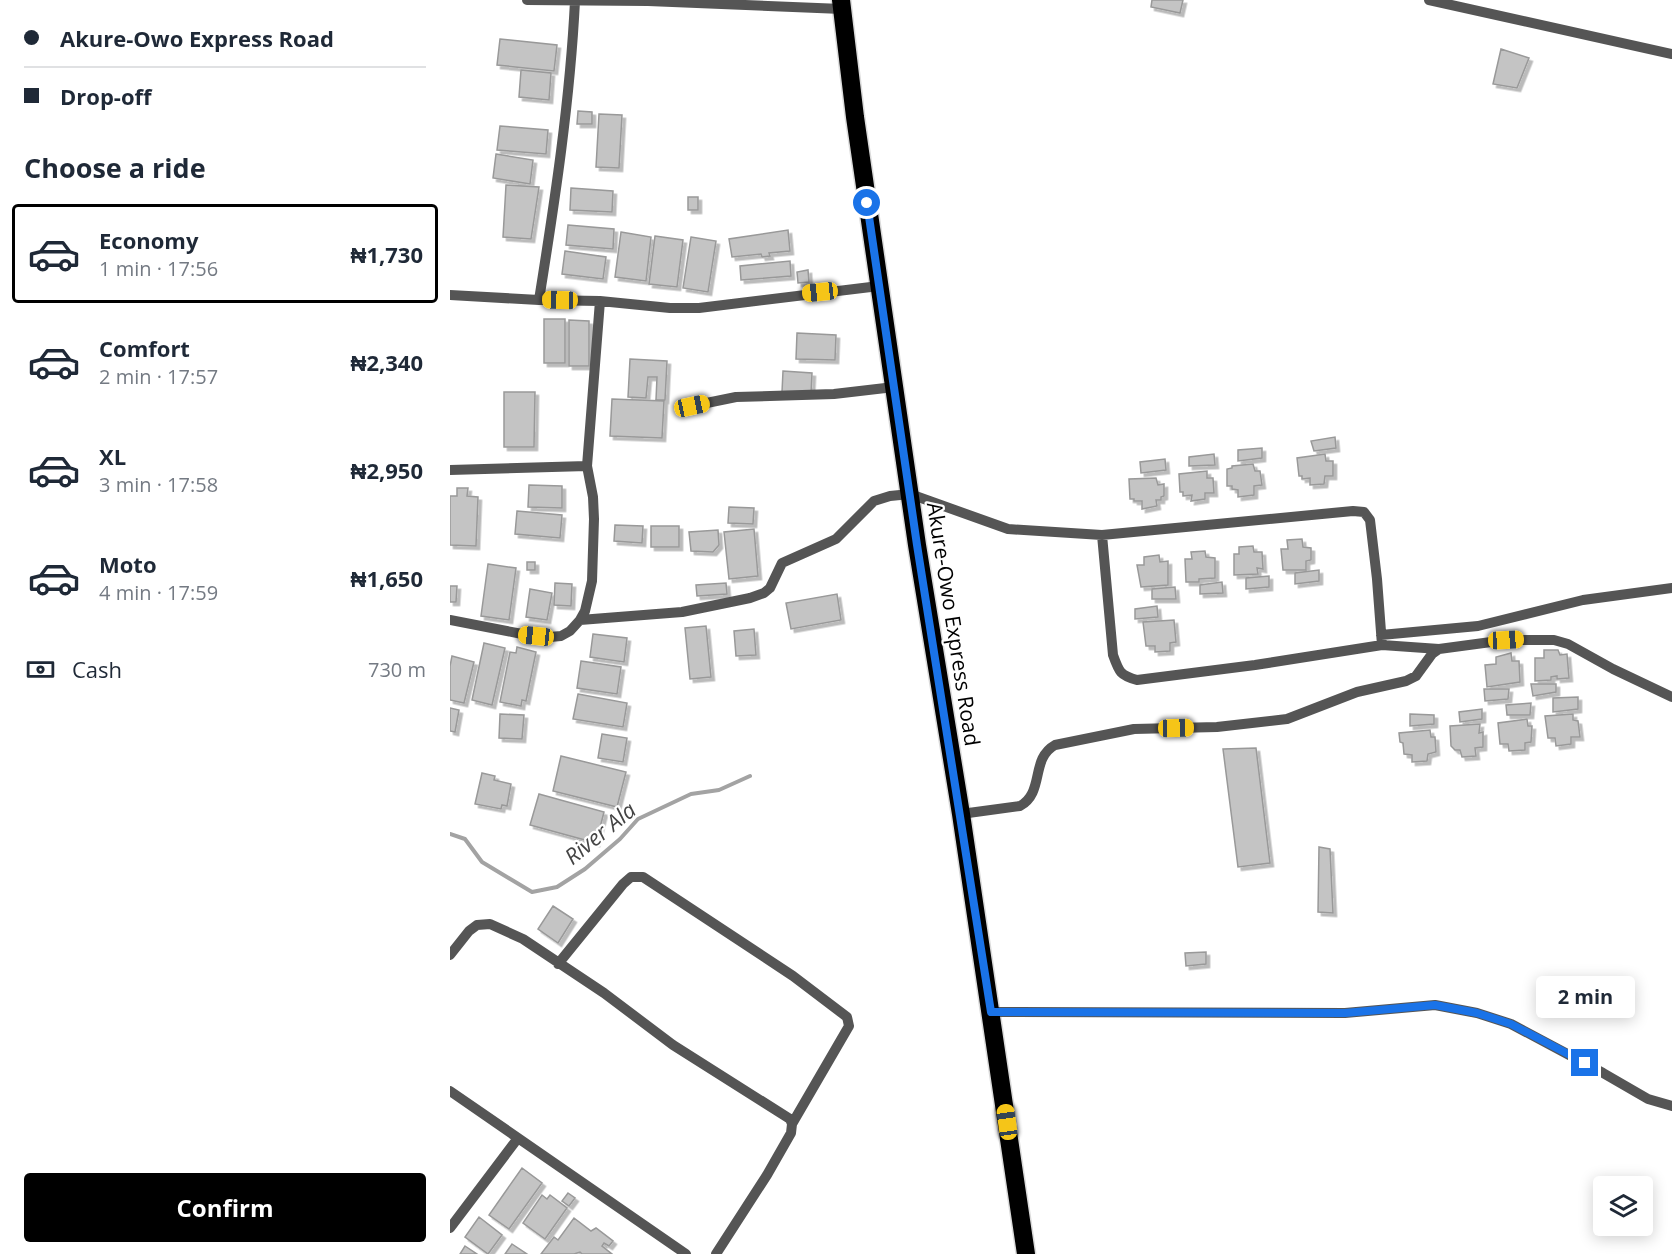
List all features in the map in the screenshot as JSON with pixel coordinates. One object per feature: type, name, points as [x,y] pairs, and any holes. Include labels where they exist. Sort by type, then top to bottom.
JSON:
[{"type":"highway","name":"Akure-Owo Express Road","points":[[841,5],[879,286],[1026,1254]]},
{"type":"street","points":[[527,0],[841,5]]},
{"type":"street","points":[[539,300],[558,179],[573,44],[575,0]]},
{"type":"street","points":[[1429,0],[1672,54]]},
{"type":"street","points":[[450,295],[600,301],[670,308],[699,308],[879,286]]},
{"type":"street","points":[[450,620],[550,637],[561,636],[570,631],[585,611],[592,581],[593,496],[587,466],[600,301]]},
{"type":"street","points":[[692,406],[736,397],[834,394],[894,387]]},
{"type":"street","points":[[450,470],[587,466]]},
{"type":"street","points":[[580,620],[682,612],[764,593],[770,588],[782,563],[836,540],[874,501],[890,496],[910,494],[983,522],[1008,529],[1102,535],[1353,511],[1364,512],[1370,520],[1381,640]]},
{"type":"street","points":[[1102,535],[1113,655],[1118,670],[1125,676],[1137,680],[1255,665],[1381,640],[1478,626],[1583,600],[1672,588]]},
{"type":"street","points":[[1381,640],[1439,649],[1506,640],[1538,638],[1554,640],[1568,644],[1613,669],[1672,697]]},
{"type":"street","points":[[961,814],[1020,806],[1027,802],[1033,794],[1042,757],[1046,750],[1055,745],[1134,729],[1217,727],[1287,719],[1357,692],[1406,681],[1416,675],[1432,654],[1439,649]]},
{"type":"street","points":[[558,964],[622,884],[631,878],[643,877],[793,976],[847,1017],[849,1026],[792,1124],[791,1132],[767,1175],[716,1254]]},
{"type":"street","points":[[450,955],[469,931],[477,925],[490,924],[523,939],[604,993],[673,1045],[790,1119],[792,1124]]},
{"type":"street","points":[[991,1012],[1345,1013],[1435,1005],[1477,1013],[1511,1024],[1648,1099],[1672,1106]]},
{"type":"street","points":[[450,1091],[686,1254]]},
{"type":"street","points":[[450,1228],[518,1137]]},
{"type":"building","points":[[1152,0],[1183,0],[1180,13],[1151,7]]},
{"type":"building","points":[[500,39],[557,45],[554,71],[497,65]]},
{"type":"building","points":[[1501,49],[1529,58],[1517,88],[1493,84]]},
{"type":"building","points":[[521,70],[551,73],[549,100],[519,97]]},
{"type":"building","points":[[578,111],[592,112],[592,124],[577,124]]},
{"type":"building","points":[[599,114],[622,115],[619,168],[596,167]]},
{"type":"building","points":[[500,126],[548,130],[546,154],[497,150]]},
{"type":"building","points":[[496,154],[533,160],[530,184],[493,178]]},
{"type":"building","points":[[506,185],[539,187],[531,239],[503,237]]},
{"type":"building","points":[[571,188],[613,191],[612,212],[570,210]]},
{"type":"building","points":[[688,197],[698,197],[698,210],[688,210]]},
{"type":"building","points":[[568,225],[614,229],[613,249],[566,245]]},
{"type":"building","points":[[788,230],[790,251],[769,253],[770,256],[762,257],[761,254],[732,257],[729,239]]},
{"type":"building","points":[[621,232],[651,237],[646,281],[615,277]]},
{"type":"building","points":[[655,236],[683,240],[677,287],[649,284]]},
{"type":"building","points":[[691,237],[716,241],[708,292],[683,288]]},
{"type":"building","points":[[565,251],[606,257],[603,279],[562,274]]},
{"type":"building","points":[[790,261],[791,276],[741,280],[740,266]]},
{"type":"building","points":[[808,270],[809,282],[798,283],[797,272]]},
{"type":"building","points":[[544,319],[565,319],[565,363],[544,363]]},
{"type":"building","points":[[569,320],[589,321],[589,366],[569,366]]},
{"type":"building","points":[[797,333],[836,335],[835,360],[796,359]]},
{"type":"building","points":[[630,359],[667,361],[665,400],[656,400],[657,377],[648,377],[646,398],[628,397]]},
{"type":"building","points":[[783,371],[812,373],[811,394],[782,392]]},
{"type":"building","points":[[504,392],[535,392],[534,447],[504,447]]},
{"type":"building","points":[[612,399],[664,401],[662,438],[610,436]]},
{"type":"building","points":[[1335,437],[1336,448],[1314,451],[1311,441]]},
{"type":"building","points":[[1262,448],[1262,458],[1238,461],[1238,450]]},
{"type":"building","points":[[1214,454],[1215,465],[1189,466],[1189,457]]},
{"type":"building","points":[[1325,454],[1326,461],[1333,461],[1333,476],[1325,476],[1324,484],[1310,485],[1310,478],[1302,479],[1302,476],[1299,476],[1297,458]]},
{"type":"building","points":[[1165,459],[1166,470],[1141,473],[1140,462]]},
{"type":"building","points":[[1253,464],[1255,471],[1260,471],[1262,485],[1254,486],[1254,495],[1238,497],[1238,490],[1227,486],[1227,469],[1232,466]]},
{"type":"building","points":[[1207,471],[1207,478],[1213,478],[1214,493],[1205,493],[1205,499],[1191,501],[1192,495],[1183,496],[1183,492],[1180,492],[1179,474]]},
{"type":"building","points":[[1156,478],[1158,485],[1164,484],[1164,496],[1161,500],[1156,500],[1157,506],[1142,509],[1142,501],[1130,499],[1129,479]]},
{"type":"building","points":[[529,485],[562,486],[562,508],[528,507]]},
{"type":"building","points":[[457,488],[468,488],[467,496],[478,497],[476,546],[450,545],[450,496],[457,496]]},
{"type":"building","points":[[729,507],[754,508],[753,524],[728,523]]},
{"type":"building","points":[[517,511],[562,515],[560,538],[515,534]]},
{"type":"building","points":[[615,525],[643,526],[642,543],[614,541]]},
{"type":"building","points":[[651,526],[679,526],[679,547],[651,547]]},
{"type":"building","points":[[754,529],[758,576],[729,579],[724,532]]},
{"type":"building","points":[[718,530],[719,545],[713,552],[691,551],[689,532]]},
{"type":"building","points":[[1302,539],[1303,547],[1311,548],[1311,560],[1306,561],[1306,570],[1283,570],[1281,549],[1288,549],[1287,540]]},
{"type":"building","points":[[1253,546],[1254,552],[1262,552],[1263,569],[1257,568],[1258,574],[1234,575],[1234,554],[1239,554],[1239,547]]},
{"type":"building","points":[[1205,551],[1206,557],[1215,558],[1215,578],[1186,582],[1185,559],[1192,559],[1191,552]]},
{"type":"building","points":[[1159,555],[1160,562],[1168,561],[1168,585],[1141,587],[1137,565],[1144,565],[1144,557]]},
{"type":"building","points":[[527,562],[535,562],[535,570],[527,570]]},
{"type":"building","points":[[488,564],[516,568],[509,620],[481,616]]},
{"type":"building","points":[[1319,570],[1319,581],[1295,584],[1295,573]]},
{"type":"building","points":[[1269,576],[1269,587],[1246,589],[1246,578]]},
{"type":"building","points":[[1222,582],[1223,593],[1200,594],[1200,585]]},
{"type":"building","points":[[555,583],[572,584],[571,606],[554,605]]},
{"type":"building","points":[[726,583],[727,594],[697,596],[696,585]]},
{"type":"building","points":[[450,586],[457,586],[456,602],[450,602]]},
{"type":"building","points":[[1175,587],[1176,599],[1152,599],[1152,589]]},
{"type":"building","points":[[530,589],[552,593],[547,620],[526,617]]},
{"type":"building","points":[[837,594],[841,620],[791,629],[786,603]]},
{"type":"building","points":[[1157,606],[1158,617],[1135,619],[1135,609]]},
{"type":"building","points":[[1174,620],[1176,642],[1170,643],[1170,651],[1155,652],[1155,646],[1146,646],[1143,622]]},
{"type":"building","points":[[706,626],[711,677],[690,679],[685,628]]},
{"type":"building","points":[[754,629],[756,655],[736,656],[734,631]]},
{"type":"building","points":[[593,634],[627,638],[624,662],[590,657]]},
{"type":"building","points":[[484,643],[505,648],[492,705],[472,700]]},
{"type":"building","points":[[517,647],[536,652],[526,701],[522,700],[521,706],[500,702],[510,652],[516,653]]},
{"type":"building","points":[[1544,650],[1558,650],[1560,655],[1567,654],[1569,678],[1557,679],[1557,676],[1551,677],[1551,680],[1535,681],[1535,658],[1544,658]]},
{"type":"building","points":[[1511,653],[1512,661],[1519,661],[1520,682],[1487,687],[1485,665],[1496,664],[1496,657]]},
{"type":"building","points":[[452,656],[474,662],[464,703],[450,700]]},
{"type":"building","points":[[581,661],[621,667],[617,694],[577,688]]},
{"type":"building","points":[[1531,684],[1556,684],[1556,692],[1533,696]]},
{"type":"building","points":[[1484,689],[1509,689],[1508,699],[1485,701]]},
{"type":"building","points":[[578,694],[627,703],[623,727],[573,719]]},
{"type":"building","points":[[1578,697],[1578,709],[1553,712],[1553,698]]},
{"type":"building","points":[[1531,703],[1530,715],[1507,715],[1506,705]]},
{"type":"building","points":[[450,708],[459,710],[455,732],[450,731]]},
{"type":"building","points":[[1482,709],[1482,719],[1460,722],[1459,712]]},
{"type":"building","points":[[500,714],[524,715],[522,739],[499,738]]},
{"type":"building","points":[[1410,714],[1434,715],[1434,724],[1410,726]]},
{"type":"building","points":[[1573,714],[1573,720],[1578,721],[1580,737],[1571,737],[1571,744],[1556,746],[1555,738],[1548,738],[1545,716]]},
{"type":"building","points":[[1527,719],[1528,726],[1532,726],[1531,742],[1525,743],[1525,750],[1509,751],[1508,744],[1500,744],[1498,723]]},
{"type":"building","points":[[1480,724],[1479,733],[1483,732],[1483,747],[1475,748],[1476,756],[1462,757],[1460,750],[1455,750],[1451,746],[1450,726]]},
{"type":"building","points":[[1430,730],[1431,737],[1435,737],[1436,752],[1428,754],[1427,761],[1412,762],[1412,755],[1404,754],[1399,733]]},
{"type":"building","points":[[602,734],[627,738],[623,762],[598,758]]},
{"type":"building","points":[[1256,748],[1270,863],[1238,867],[1223,749]]},
{"type":"building","points":[[561,756],[626,772],[617,807],[553,791]]},
{"type":"building","points":[[482,773],[495,776],[494,780],[511,784],[507,806],[502,805],[501,809],[475,804]]},
{"type":"building","points":[[539,794],[604,812],[596,843],[530,825]]},
{"type":"building","points":[[1319,847],[1330,849],[1333,913],[1318,912]]},
{"type":"building","points":[[553,906],[573,919],[558,943],[538,929]]},
{"type":"building","points":[[1206,952],[1206,964],[1186,966],[1185,953]]},
{"type":"building","points":[[522,1168],[542,1183],[509,1229],[489,1215]]},
{"type":"building","points":[[568,1193],[575,1198],[569,1206],[562,1201]]},
{"type":"building","points":[[542,1195],[547,1199],[550,1195],[567,1208],[545,1239],[523,1223]]},
{"type":"building","points":[[479,1217],[502,1235],[488,1254],[465,1237]]},
{"type":"building","points":[[574,1218],[591,1231],[596,1228],[613,1241],[609,1246],[604,1243],[602,1246],[612,1254],[582,1254],[580,1252],[541,1254],[554,1237],[558,1240]]},
{"type":"building","points":[[512,1244],[527,1254],[505,1254]]},
{"type":"building","points":[[465,1246],[477,1254],[460,1254]]},
{"type":"waterway","name":"River Ala","points":[[450,834],[465,839],[482,862],[532,892],[557,887],[585,869],[620,839],[638,819],[691,794],[719,790],[750,776]]},
{"type":"route","points":[[867,203],[917,545],[991,1012],[1345,1013],[1435,1005],[1477,1013],[1511,1024],[1585,1063]]}]
